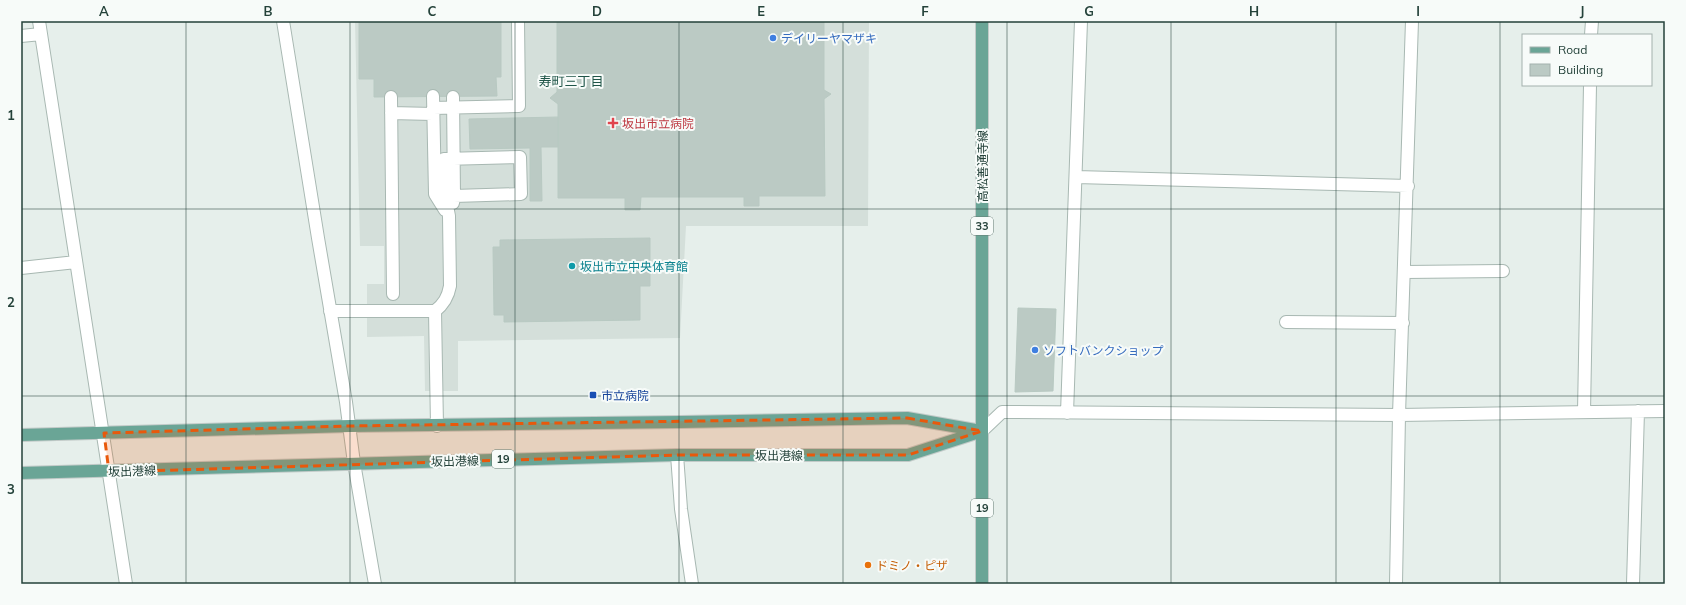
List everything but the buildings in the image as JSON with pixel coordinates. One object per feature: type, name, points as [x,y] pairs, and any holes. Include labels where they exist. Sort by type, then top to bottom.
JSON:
[{"type":"main road","name":"高松善通寺線","points":[[982,21],[982,431]]},
{"type":"main road","points":[[21,435],[350,426],[437,426],[907,418],[982,431]]},
{"type":"main road","name":"坂出港線","points":[[21,473],[109,472],[354,463],[678,455],[908,455],[982,431]]},
{"type":"main road","name":"19","points":[[982,431],[982,584]]},
{"type":"street","points":[[39,21],[104,433],[126,584]]},
{"type":"street","points":[[283,21],[350,426],[354,463],[375,584]]},
{"type":"street","points":[[391,113],[453,102],[519,106],[518,21]]},
{"type":"street","points":[[1068,413],[1081,21]]},
{"type":"street","points":[[1396,584],[1399,415],[1408,186],[1412,21]]},
{"type":"street","points":[[1591,34],[1592,21]]},
{"type":"street","points":[[21,36],[41,34]]},
{"type":"street","points":[[1584,412],[1590,86]]},
{"type":"street","points":[[392,97],[393,294]]},
{"type":"street","points":[[330,311],[435,311],[442,306],[448,296],[450,286],[450,216],[454,196],[453,102]]},
{"type":"street","points":[[433,106],[435,194],[450,216]]},
{"type":"street","points":[[450,216],[445,196],[444,159],[520,157],[521,194],[454,196]]},
{"type":"street","points":[[1076,178],[1408,186]]},
{"type":"street","points":[[21,268],[76,262]]},
{"type":"street","points":[[1405,272],[1503,271]]},
{"type":"street","points":[[435,311],[437,426]]},
{"type":"street","points":[[1286,322],[1403,323]]},
{"type":"street","points":[[1633,584],[1638,411]]},
{"type":"street","points":[[982,431],[1002,412],[1399,415],[1665,411]]},
{"type":"street","points":[[678,455],[681,509],[692,584]]},
{"type":"highlighted area","points":[[907,418],[982,431],[908,455],[677,455],[109,472],[104,433],[350,426]]},
{"type":"shaded area","name":"坂出市立病院","points":[[355,21],[869,21],[868,226],[686,226],[680,338],[458,341],[458,391],[425,391],[424,336],[367,337],[367,284],[384,284],[384,246],[360,246]]},
{"type":"place","name":"デイリーヤマザキ","points":[[773,38]]},
{"type":"place","name":"坂出市立病院","points":[[613,123]]},
{"type":"place","name":"坂出市立中央体育館","points":[[572,266]]},
{"type":"place","name":"ソフトバンクショップ","points":[[1035,350]]},
{"type":"place","name":"市立病院","points":[[593,395]]},
{"type":"place","name":"ドミノ・ピザ","points":[[868,565]]},
{"type":"district","name":"寿町三丁目","points":[[571,81]]}]
